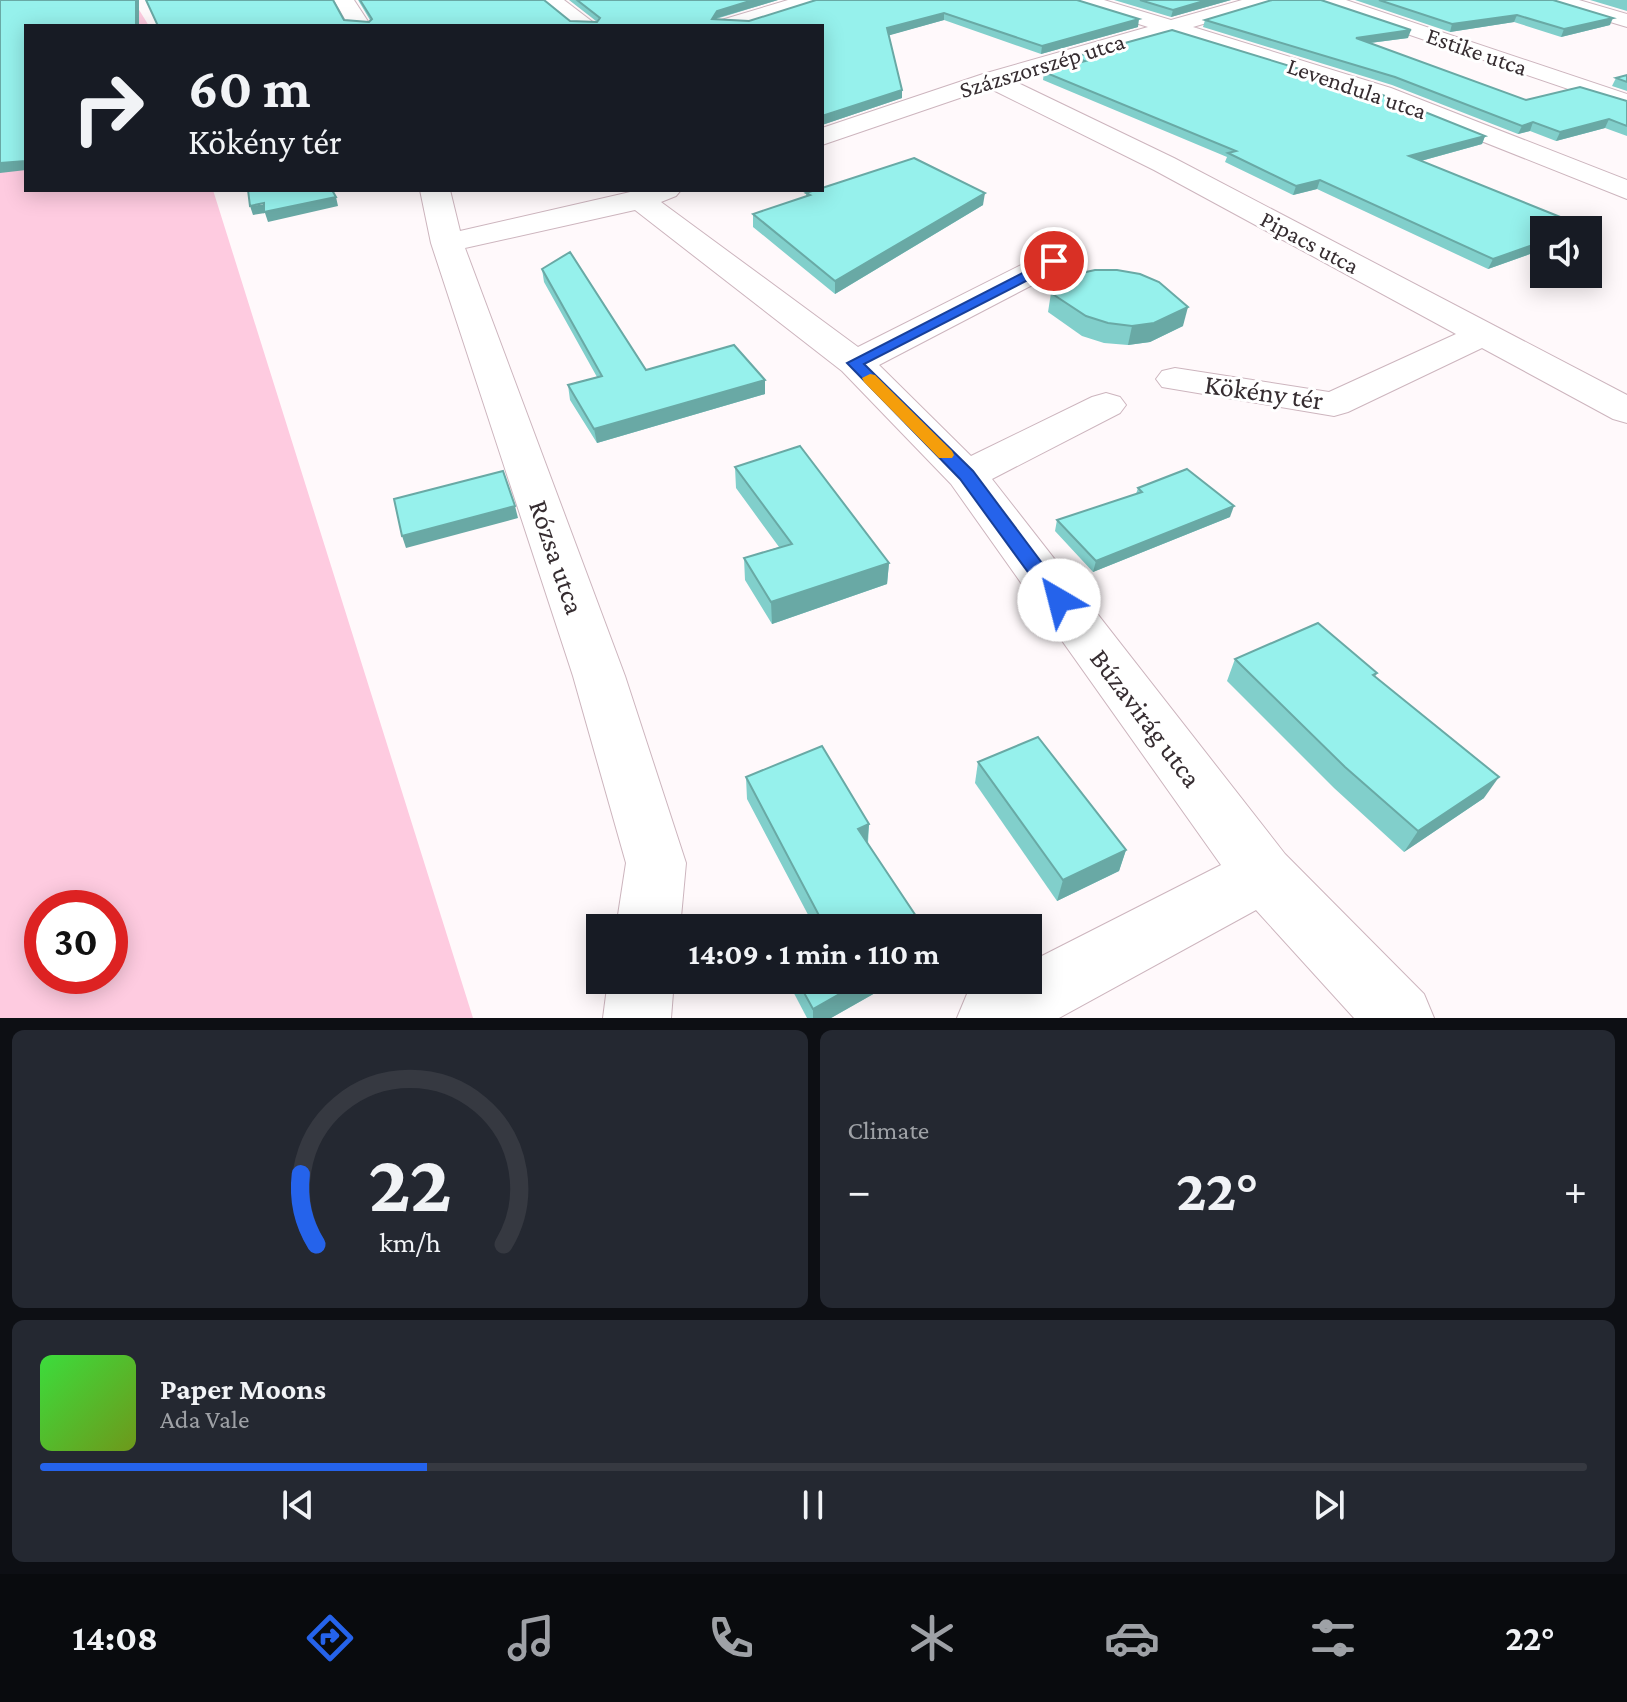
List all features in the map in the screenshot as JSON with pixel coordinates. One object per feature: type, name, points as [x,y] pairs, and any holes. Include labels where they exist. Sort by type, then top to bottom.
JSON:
[{"type":"street","points":[[344,0],[359,24]]},
{"type":"street","points":[[551,0],[584,24]]},
{"type":"street","points":[[732,24],[809,0]]},
{"type":"street","name":"Levendula utca","points":[[1083,0],[1382,93],[1627,190]]},
{"type":"street","name":"Százszorszép utca","points":[[824,136],[991,79],[1264,0]]},
{"type":"street","name":"Estike utca","points":[[1326,0],[1627,102]]},
{"type":"street","points":[[1557,0],[1627,21]]},
{"type":"street","name":"Pipacs utca","points":[[991,79],[1164,164],[1627,411]]},
{"type":"street","name":"Rózsa utca","points":[[435,192],[447,243],[599,676],[656,863],[650,914]]},
{"type":"street","points":[[447,243],[654,195]]},
{"type":"street","name":"Búzavirág utca","points":[[654,195],[855,363],[966,475],[1263,874],[1400,1018]]},
{"type":"street","points":[[855,363],[1054,261]]},
{"type":"street","name":"Kökény tér","points":[[1175,379],[1334,404],[1482,335]]},
{"type":"street","points":[[966,475],[1106,405]]},
{"type":"street","points":[[991,1018],[1263,874]]},
{"type":"street","points":[[637,1018],[640,994]]},
{"type":"shaded area","points":[[0,0],[133,0],[148,24],[24,24],[24,192],[214,192],[473,1018],[0,1018]]},
{"type":"building","points":[[0,0],[136,0],[136,24],[24,24],[24,161],[0,163]]},
{"type":"building","points":[[146,0],[333,0],[344,20],[369,22],[372,19],[360,0],[544,0],[570,21],[597,22],[600,18],[577,0],[753,0],[717,11],[712,19],[749,21],[816,0],[1077,0],[1139,19],[1042,46],[944,13],[887,28],[902,90],[824,115],[824,24],[157,24]]},
{"type":"building","points":[[1140,0],[1207,0],[1173,10]]},
{"type":"building","points":[[1272,0],[1321,0],[1411,30],[1356,38],[1526,100],[1580,87],[1627,101],[1627,126],[1609,119],[1560,132],[1533,122],[1522,126],[1395,77],[1205,20]]},
{"type":"building","points":[[1379,0],[1553,0],[1613,18],[1564,29],[1517,15],[1452,24]]},
{"type":"building","points":[[1172,30],[1375,92],[1485,136],[1409,156],[1558,216],[1530,216],[1530,246],[1493,259],[1320,180],[1296,186],[1228,153],[1236,151],[1044,72],[1085,61],[1074,57]]},
{"type":"building","points":[[914,158],[985,193],[835,281],[753,214],[810,195],[806,193],[809,192],[824,192],[824,187]]},
{"type":"building","points":[[248,192],[333,192],[336,197],[264,212],[264,203],[250,206]]},
{"type":"building","points":[[570,252],[646,370],[734,345],[765,380],[594,429],[568,385],[602,376],[542,269]]},
{"type":"building","points":[[1095,270],[1140,274],[1159,282],[1188,307],[1154,323],[1132,326],[1086,316],[1051,293],[1077,274]]},
{"type":"building","points":[[800,446],[889,563],[771,602],[744,558],[792,544],[735,467]]},
{"type":"building","points":[[1187,469],[1234,506],[1096,561],[1057,520],[1142,492],[1138,488]]},
{"type":"building","points":[[503,471],[515,506],[402,536],[394,499]]},
{"type":"building","points":[[1318,623],[1377,673],[1373,675],[1499,777],[1418,831],[1345,767],[1235,659]]},
{"type":"building","points":[[1038,737],[1126,850],[1063,880],[978,762]]},
{"type":"building","points":[[822,746],[869,824],[858,829],[915,914],[818,914],[746,777]]},
{"type":"building","points":[[805,994],[839,994],[813,1009]]},
{"type":"slow traffic","points":[[870,378],[946,455]]},
{"type":"route","points":[[1054,261],[855,363],[966,475],[1059,600]]}]
